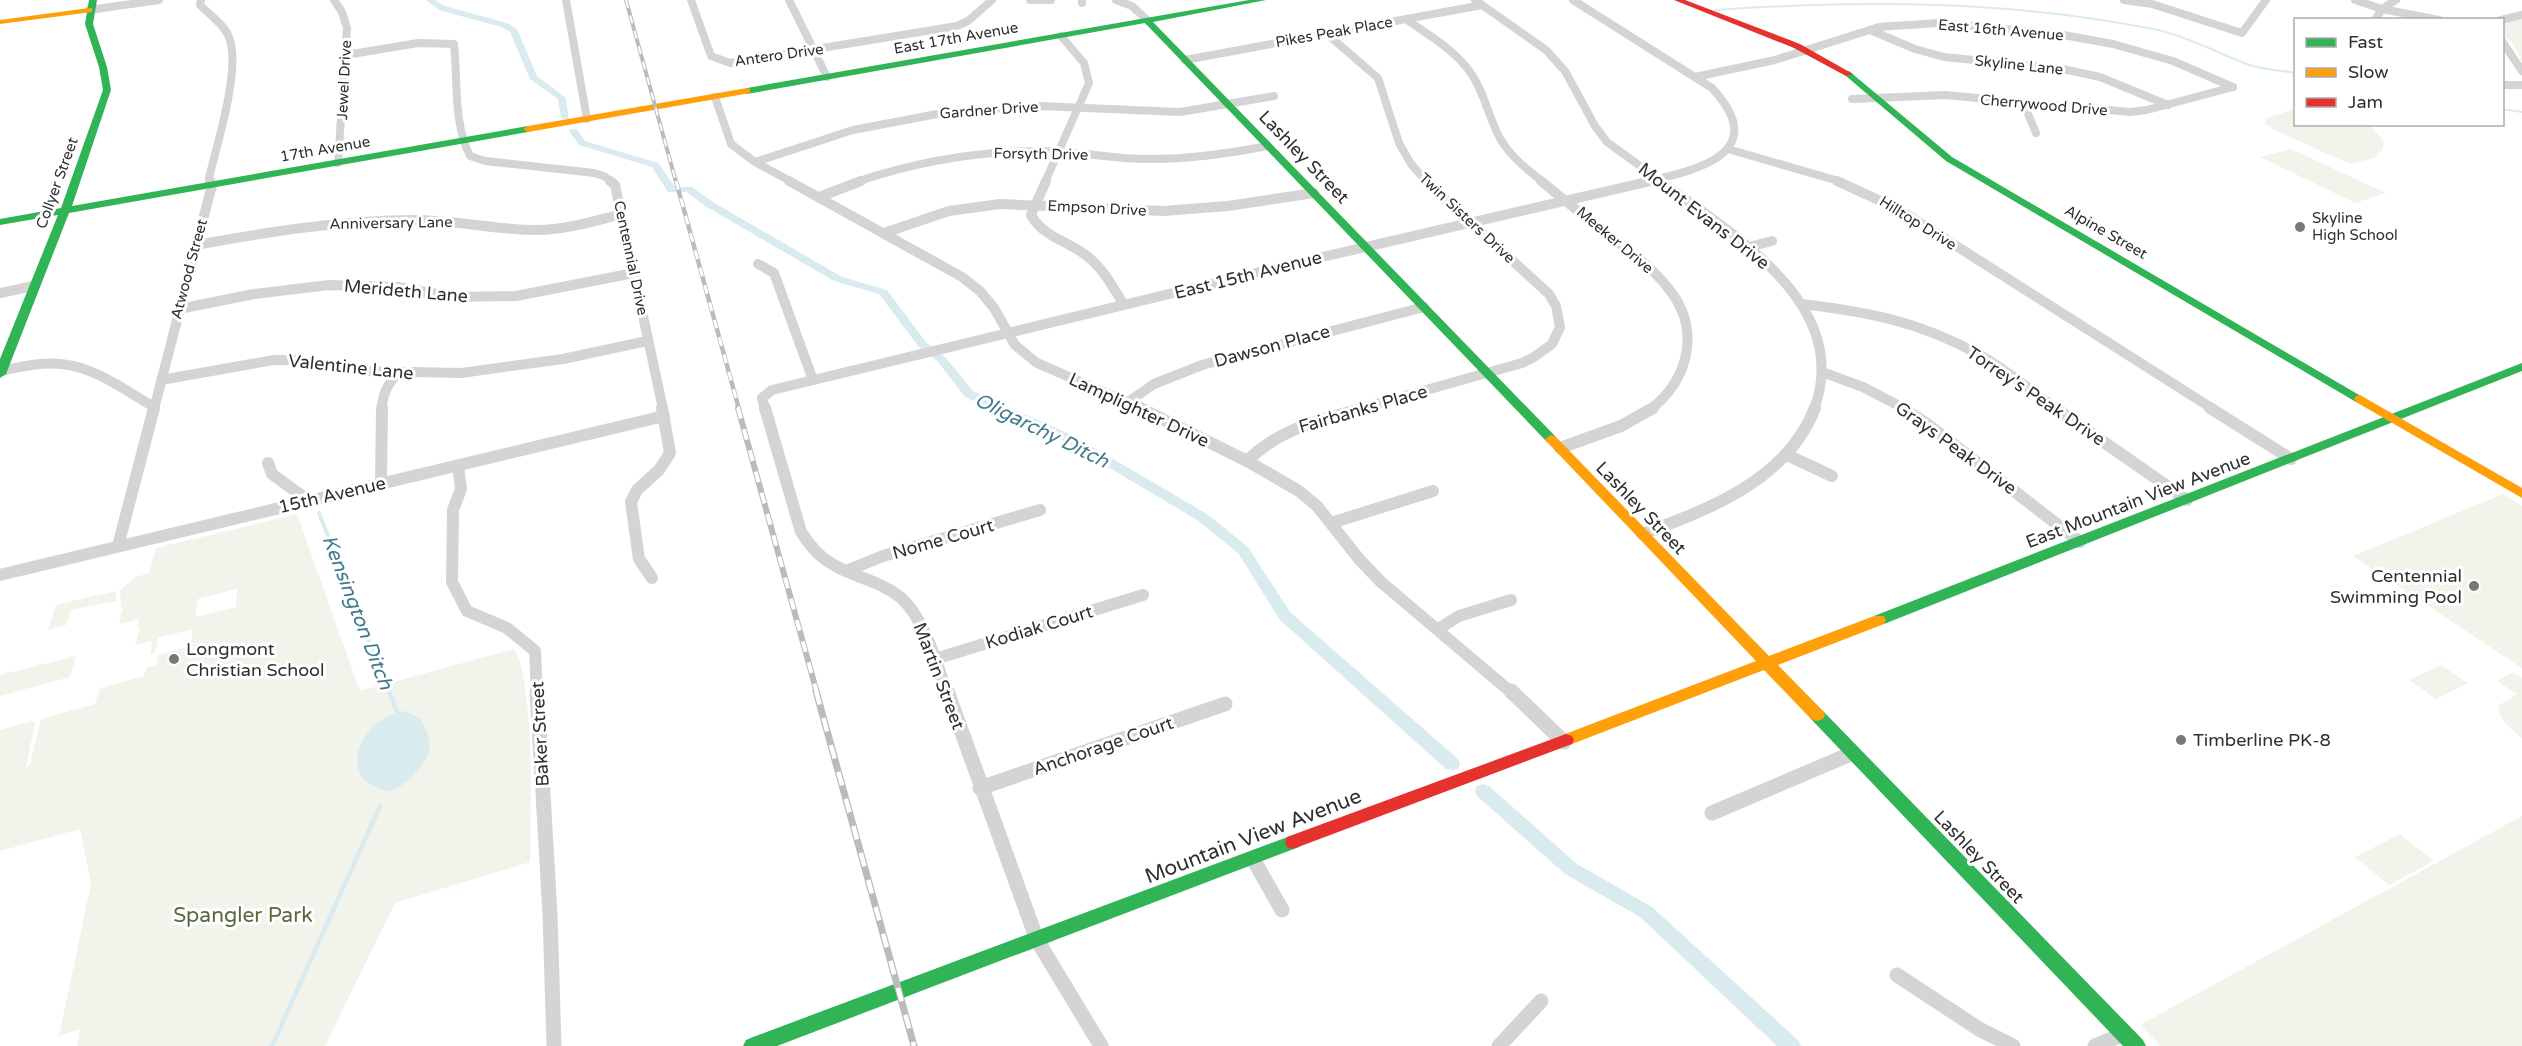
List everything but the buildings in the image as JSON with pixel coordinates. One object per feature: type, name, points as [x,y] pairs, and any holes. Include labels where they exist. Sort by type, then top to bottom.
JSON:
[{"type":"street","points":[[0,22],[91,5],[159,0]]},
{"type":"street","name":"Atwood Street","points":[[118,546],[212,185],[209,178],[232,54],[229,39],[223,27],[200,4],[201,0]]},
{"type":"street","name":"Jewel Drive","points":[[334,0],[342,12],[347,28],[338,163]]},
{"type":"street","points":[[566,0],[587,119]]},
{"type":"street","name":"Antero Drive","points":[[691,0],[714,59],[739,62],[814,51],[906,32],[957,26],[971,21],[992,0]]},
{"type":"street","points":[[789,0],[827,77]]},
{"type":"street","points":[[1030,0],[1050,0]]},
{"type":"street","name":"Lashley Street","points":[[1117,0],[1132,6],[1148,21],[2130,1040]]},
{"type":"street","name":"East 17th Avenue","points":[[655,107],[1262,0]]},
{"type":"street","points":[[1573,0],[1715,91],[1733,115],[1735,128],[1733,140],[1728,149]]},
{"type":"street","name":"Alpine Street","points":[[1678,0],[1808,50],[1854,76],[1881,98],[1919,136],[1949,159],[2522,494]]},
{"type":"street","points":[[2124,0],[2152,2],[2242,33],[2266,0]]},
{"type":"street","points":[[2355,0],[2382,9],[2429,18]]},
{"type":"street","points":[[2376,18],[2382,9],[2396,0]]},
{"type":"street","name":"Pikes Peak Place","points":[[1185,60],[1406,19],[1478,3]]},
{"type":"street","name":"Mount Evans Drive","points":[[1478,3],[1553,56],[1576,90],[1598,133],[1607,142],[1749,247],[1786,282],[1803,304],[1817,338],[1822,372],[1816,408],[1805,432],[1787,455],[1765,476],[1736,495],[1702,512],[1642,534]]},
{"type":"street","name":"Collyer Street","points":[[0,372],[65,211],[107,90],[105,74],[88,31],[91,5]]},
{"type":"street","points":[[2504,19],[2522,15]]},
{"type":"street","name":"Meeker Drive","points":[[1406,19],[1466,65],[1503,145],[1661,279],[1681,308],[1687,324],[1689,344],[1686,364],[1677,382],[1662,400],[1641,416],[1615,429],[1560,448]]},
{"type":"street","name":"East 16th Avenue","points":[[1695,77],[1775,60],[1870,30],[1890,26],[1956,24],[2077,37],[2122,46],[2173,61],[2233,87]]},
{"type":"street","name":"Skyline Lane","points":[[1870,30],[1915,49],[1944,57],[2063,69],[2100,77],[2168,105]]},
{"type":"street","name":"Twin Sisters Drive","points":[[1327,34],[1378,78],[1394,135],[1406,159],[1419,175],[1549,294],[1560,314],[1558,336],[1548,348],[1522,363],[1487,373]]},
{"type":"street","points":[[1061,36],[1084,63],[1089,75],[1089,83],[1031,215],[1034,224],[1042,231],[1082,251],[1096,263],[1124,305]]},
{"type":"street","points":[[346,55],[434,41],[448,41],[454,44],[463,141]]},
{"type":"street","points":[[2504,44],[2522,71]]},
{"type":"street","points":[[2504,85],[2522,85]]},
{"type":"street","name":"Cherrywood Drive","points":[[1852,99],[1945,95],[2130,112],[2168,105],[2233,87]]},
{"type":"street","name":"Gardner Drive","points":[[755,162],[838,133],[926,114],[994,107],[1080,106],[1168,112],[1228,105],[1274,96]]},
{"type":"street","name":"Lamplighter Drive","points":[[715,97],[731,144],[755,162],[951,270],[980,291],[994,308],[1008,334],[1023,353],[1037,363],[1128,402],[1247,461],[1299,491],[1317,506],[1359,559],[1381,582],[1533,710],[1564,742]]},
{"type":"street","points":[[2024,104],[2036,132]]},
{"type":"street","name":"17th Avenue","points":[[0,222],[655,107]]},
{"type":"street","name":"Centennial Drive","points":[[463,141],[470,156],[479,160],[564,168],[604,176],[615,184],[670,453],[659,470],[637,490],[631,502],[639,559],[651,578]]},
{"type":"street","name":"Forsyth Drive","points":[[819,197],[855,181],[914,164],[985,153],[1058,152],[1167,159],[1230,154],[1268,146]]},
{"type":"street","name":"East 15th Avenue","points":[[765,394],[772,390],[1365,247],[1658,180],[1700,167],[1728,149]]},
{"type":"street","name":"Hilltop Drive","points":[[1728,149],[1844,183],[1898,208],[2291,459]]},
{"type":"street","name":"Empson Drive","points":[[884,233],[915,221],[969,207],[997,204],[1034,204],[1098,210],[1185,211],[1228,207],[1314,193]]},
{"type":"street","name":"Anniversary Lane","points":[[196,245],[326,224],[373,220],[450,221],[544,230],[622,214]]},
{"type":"street","points":[[1749,247],[1772,242]]},
{"type":"street","points":[[758,264],[774,273],[813,380]]},
{"type":"street","name":"Merideth Lane","points":[[179,309],[254,294],[329,285],[398,287],[454,297],[516,296],[634,273]]},
{"type":"street","points":[[0,293],[33,286]]},
{"type":"street","name":"Torrey's Peak Drive","points":[[1803,304],[1869,312],[1919,327],[1950,340],[1999,368],[2187,500]]},
{"type":"street","name":"Dawson Place","points":[[1128,402],[1154,384],[1202,364],[1424,307]]},
{"type":"street","name":"Valentine Lane","points":[[160,380],[274,360],[296,360],[361,371],[461,373],[506,369],[563,359],[647,340]]},
{"type":"street","points":[[0,372],[35,365],[70,365],[84,369],[154,407]]},
{"type":"street","name":"East Mountain View Avenue","points":[[1767,664],[2522,368]]},
{"type":"street","name":"Grays Peak Drive","points":[[1822,372],[1875,392],[1900,405],[2080,542]]},
{"type":"street","points":[[381,484],[382,399],[386,388],[397,373]]},
{"type":"street","name":"Fairbanks Place","points":[[1247,461],[1263,445],[1304,425],[1487,373]]},
{"type":"street","name":"Martin Street","points":[[765,394],[762,398],[801,532],[813,549],[830,563],[883,586],[901,598],[914,614],[935,659],[1037,940],[1101,1046]]},
{"type":"street","name":"15th Avenue","points":[[0,575],[664,416]]},
{"type":"street","points":[[1787,455],[1832,476]]},
{"type":"street","points":[[268,463],[272,474],[309,501]]},
{"type":"street","name":"Baker Street","points":[[458,466],[461,489],[453,510],[452,582],[467,611],[507,628],[535,651],[550,914],[554,1046]]},
{"type":"street","points":[[1331,523],[1433,491]]},
{"type":"street","name":"Nome Court","points":[[846,571],[883,556],[1040,510]]},
{"type":"street","name":"Kodiak Court","points":[[935,659],[1143,595]]},
{"type":"street","points":[[1438,629],[1459,616],[1511,600]]},
{"type":"street","name":"Mountain View Avenue","points":[[753,1046],[1767,664]]},
{"type":"street","name":"Anchorage Court","points":[[980,788],[1225,704]]},
{"type":"street","points":[[1712,813],[1853,753]]},
{"type":"street","points":[[1253,859],[1281,910]]},
{"type":"street","points":[[1897,975],[1979,1029],[2013,1046]]},
{"type":"street","points":[[1499,1046],[1540,1001]]},
{"type":"street","points":[[2095,1046],[2130,1040]]},
{"type":"green space","points":[[2522,19],[2522,61],[2512,43],[2504,36],[2504,23]]},
{"type":"green space","points":[[2294,109],[2294,126],[2370,126],[2383,140],[2383,149],[2374,158],[2350,164],[2274,130],[2265,123],[2266,118]]},
{"type":"green space","points":[[2291,149],[2386,193],[2355,203],[2260,157]]},
{"type":"green space","points":[[2503,494],[2522,506],[2522,668],[2353,556]]},
{"type":"green space","name":"Spangler Park","points":[[297,514],[360,691],[514,649],[521,665],[529,719],[530,862],[395,903],[325,1046],[77,1046],[80,1029],[59,1036],[91,884],[80,829],[0,851],[0,730],[32,721],[35,723],[26,768],[30,765],[40,722],[44,718],[95,704],[100,688],[144,676],[146,668],[156,665],[158,655],[190,646],[193,629],[158,638],[155,653],[150,654],[152,641],[135,645],[140,627],[137,627],[139,619],[119,624],[123,608],[121,607],[120,590],[136,577],[149,573],[156,548]],"holes":[[[237,589],[236,607],[195,617],[198,599]]]},
{"type":"green space","points":[[115,591],[117,601],[71,610],[66,625],[48,630],[56,605]]},
{"type":"green space","points":[[76,656],[70,677],[0,696],[0,675]]},
{"type":"green space","points":[[2441,665],[2468,683],[2436,699],[2409,680]]},
{"type":"green space","points":[[2513,672],[2522,678],[2522,738],[2503,720],[2498,706],[2517,694],[2497,681]]},
{"type":"green space","points":[[2522,816],[2522,1046],[2161,1046],[2140,1025]]},
{"type":"green space","points":[[2400,834],[2434,861],[2389,885],[2355,857]]},
{"type":"shaded area","points":[[405,711],[421,719],[429,739],[429,752],[415,774],[401,786],[386,791],[361,777],[358,754],[366,734],[374,725]]},
{"type":"waterway","name":"Oligarchy Ditch","points":[[430,0],[442,8],[504,25],[514,31],[533,77],[562,98],[566,118]]},
{"type":"waterway","points":[[1715,10],[1882,4],[1937,5],[2047,13],[2158,30],[2253,66],[2294,73]]},
{"type":"waterway","points":[[2504,109],[2522,112]]},
{"type":"waterway","name":"Oligarchy Ditch","points":[[574,131],[582,143],[655,165],[672,190],[689,189],[709,204],[838,279],[883,292],[922,344],[942,360],[969,394],[1070,439],[1202,517],[1243,550],[1285,616],[1452,764]]},
{"type":"waterway","name":"Kensington Ditch","points":[[319,513],[389,693]]},
{"type":"waterway","name":"Kensington Ditch","points":[[389,691],[397,712]]},
{"type":"waterway","name":"Oligarchy Ditch","points":[[1483,791],[1571,869],[1646,912],[1791,1046]]},
{"type":"waterway","name":"Kensington Ditch","points":[[272,1046],[380,806]]},
{"type":"railway","points":[[626,0],[676,182]]},
{"type":"railway","points":[[676,181],[739,409]]},
{"type":"railway","points":[[738,408],[817,693]]},
{"type":"railway","points":[[816,691],[914,1046]]},
{"type":"traffic: fast","points":[[0,374],[67,206],[107,90],[103,67],[89,24],[93,0]]},
{"type":"traffic: fast","points":[[747,91],[1262,0]]},
{"type":"traffic: fast","points":[[1148,21],[1551,439]]},
{"type":"traffic: fast","points":[[1849,74],[1949,159],[2360,399]]},
{"type":"traffic: fast","points":[[0,222],[528,129]]},
{"type":"traffic: fast","points":[[1879,620],[2522,367]]},
{"type":"traffic: fast","points":[[1817,715],[2136,1046]]},
{"type":"traffic: fast","points":[[753,1046],[1293,842]]},
{"type":"traffic: slow","points":[[0,22],[89,10]]},
{"type":"traffic: slow","points":[[528,129],[747,91]]},
{"type":"traffic: slow","points":[[2360,399],[2522,494]]},
{"type":"traffic: slow","points":[[1551,439],[1817,715]]},
{"type":"traffic: slow","points":[[1566,740],[1879,620]]},
{"type":"traffic: jam","points":[[1678,0],[1797,46],[1849,74]]},
{"type":"traffic: jam","points":[[1293,842],[1566,740]]},
{"type":"place","name":"Skyline High School","points":[[2300,227]]},
{"type":"place","name":"Centennial Swimming Pool","points":[[2474,586]]},
{"type":"place","name":"Longmont Christian School","points":[[174,659]]},
{"type":"place","name":"Timberline PK-8","points":[[2181,740]]}]
